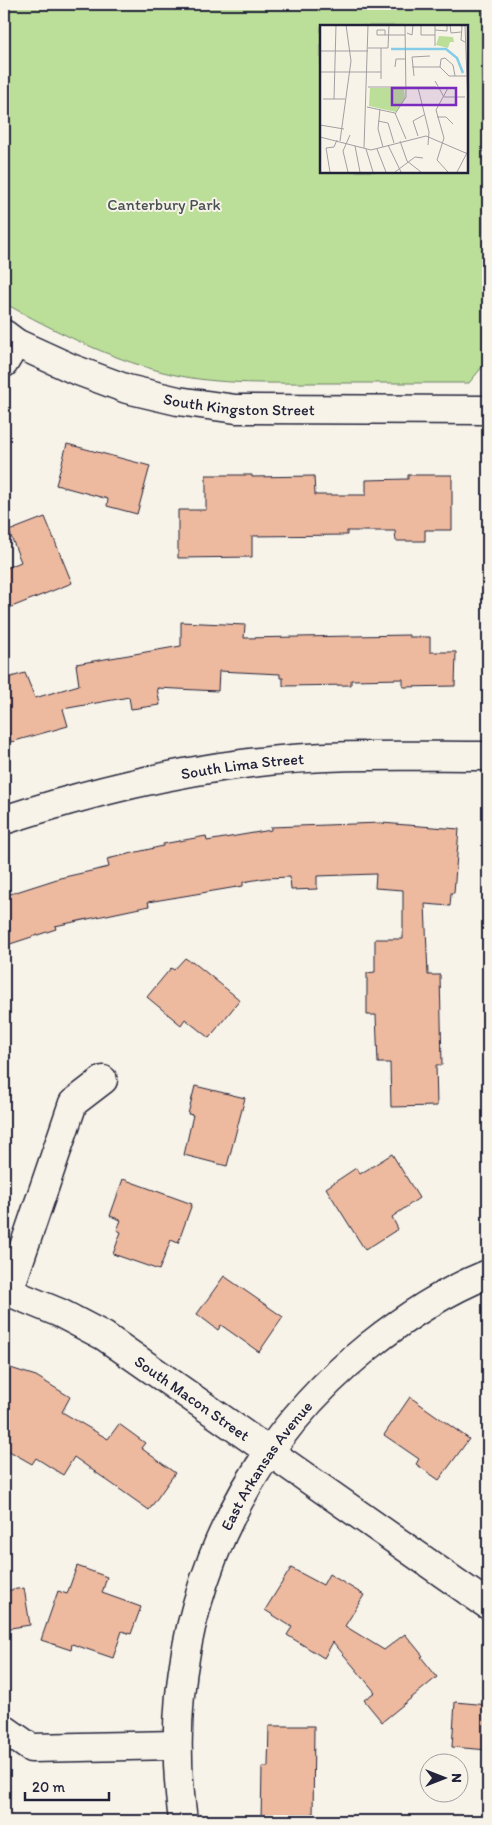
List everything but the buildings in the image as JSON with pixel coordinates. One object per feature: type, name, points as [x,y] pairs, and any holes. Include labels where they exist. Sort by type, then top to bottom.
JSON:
[{"type":"street","name":"South Kingston Street","points":[[8,347],[127,389],[178,401],[236,408],[488,410]]},
{"type":"street","name":"South Lima Street","points":[[4,820],[91,793],[144,780],[251,763],[360,756],[488,756]]},
{"type":"street","name":"South Macon Street","points":[[103,1080],[73,1103],[6,1291],[60,1313],[104,1336],[488,1605]]},
{"type":"street","name":"East Arkansas Avenue","points":[[182,1821],[177,1746],[179,1692],[187,1639],[201,1589],[220,1538],[245,1490],[274,1444],[308,1403],[346,1365],[388,1331],[433,1301],[488,1274]]},
{"type":"street","points":[[4,1729],[31,1748],[177,1746]]},
{"type":"green space","name":"Canterbury Park","points":[[4,4],[483,4],[483,366],[469,383],[257,383],[200,379],[163,372],[121,359],[42,323],[4,303]]}]
